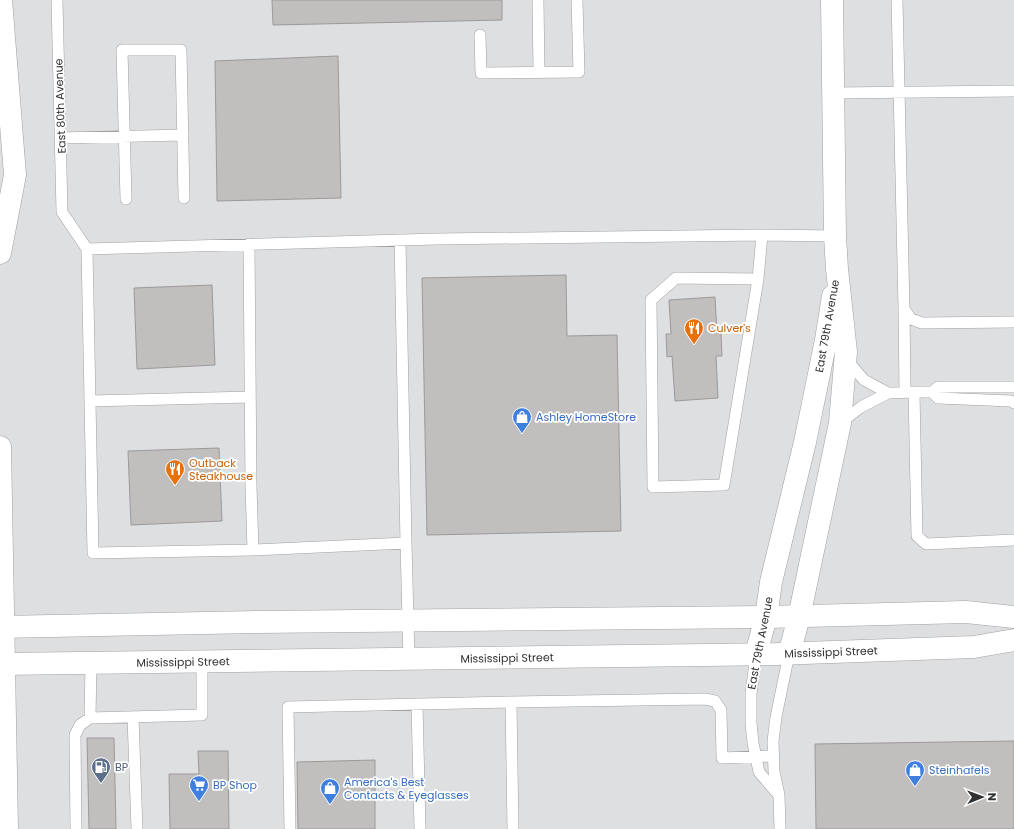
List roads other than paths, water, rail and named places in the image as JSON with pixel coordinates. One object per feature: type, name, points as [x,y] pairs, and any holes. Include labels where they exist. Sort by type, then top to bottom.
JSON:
[{"type":"main road","points":[[0,253],[15,175],[1,0]]},
{"type":"main road","name":"East 79th Avenue","points":[[789,654],[799,617],[840,424],[846,359],[835,236],[832,0]]},
{"type":"main road","name":"East 79th Avenue","points":[[756,654],[766,617],[771,582],[803,450],[826,340],[837,269]]},
{"type":"main road","points":[[0,447],[2,664],[7,829]]},
{"type":"main road","points":[[2,627],[258,622],[799,617],[966,612],[1014,617]]},
{"type":"main road","name":"Mississippi Street","points":[[2,664],[789,654],[974,647],[1014,640]]},
{"type":"lane","name":"East 80th Avenue","points":[[57,0],[62,212],[87,249]]},
{"type":"lane","points":[[538,0],[539,72]]},
{"type":"lane","points":[[480,35],[481,73],[579,72],[577,0]]},
{"type":"lane","points":[[897,0],[904,309],[917,536],[926,544],[1014,540]]},
{"type":"lane","points":[[126,199],[122,50],[181,50],[184,198]]},
{"type":"lane","points":[[834,93],[1014,91]]},
{"type":"lane","points":[[60,138],[183,135]]},
{"type":"lane","points":[[406,543],[253,550],[93,553],[87,249],[400,240],[762,235],[835,236]]},
{"type":"lane","points":[[758,279],[676,278],[651,300],[653,487],[724,485],[758,279],[762,235]]},
{"type":"lane","points":[[400,240],[409,659]]},
{"type":"lane","points":[[249,244],[253,550]]},
{"type":"lane","points":[[904,309],[911,319],[922,323],[1014,322]]},
{"type":"lane","points":[[846,359],[864,380],[888,393]]},
{"type":"lane","points":[[840,424],[861,407],[888,393],[932,392],[938,387],[1014,387]]},
{"type":"lane","points":[[932,392],[938,398],[1011,401],[1014,403]]},
{"type":"lane","points":[[90,401],[250,397]]},
{"type":"lane","name":"East 79th Avenue","points":[[756,654],[751,694],[751,723],[756,757],[759,772],[779,795]]},
{"type":"lane","name":"East 79th Avenue","points":[[779,795],[774,772],[773,741],[776,717],[789,654]]},
{"type":"lane","points":[[76,829],[76,735],[80,725],[90,718],[202,715],[202,662]]},
{"type":"lane","points":[[90,718],[91,663]]},
{"type":"lane","points":[[290,829],[288,707],[705,698],[715,701],[721,710],[722,758],[773,756]]},
{"type":"lane","points":[[511,702],[514,829]]},
{"type":"lane","points":[[417,704],[420,829]]},
{"type":"lane","points":[[133,717],[137,829]]},
{"type":"lane","points":[[779,795],[780,829]]},
{"type":"place","name":"Culver's","points":[[694,345]]},
{"type":"place","name":"Ashley HomeStore","points":[[522,434]]},
{"type":"place","name":"Outback Steakhouse","points":[[175,486]]},
{"type":"place","name":"BP","points":[[101,784]]},
{"type":"place","name":"Steinhafels","points":[[915,787]]},
{"type":"place","name":"BP Shop","points":[[199,802]]},
{"type":"place","name":"America's Best Contacts & Eyeglasses","points":[[330,805]]}]
